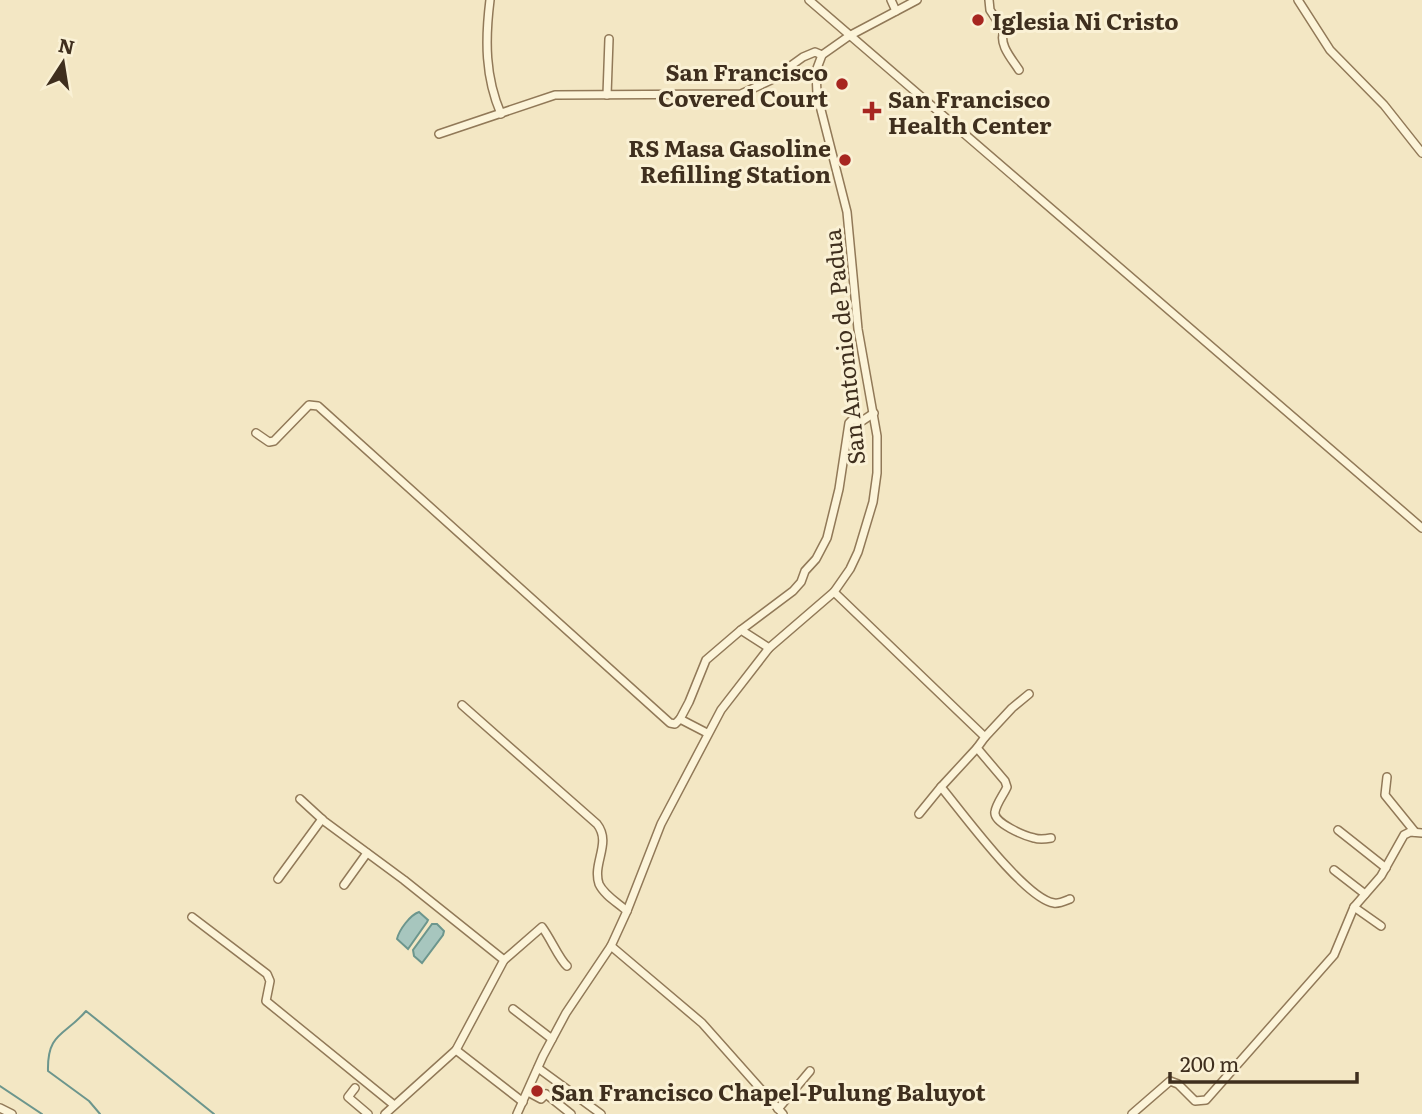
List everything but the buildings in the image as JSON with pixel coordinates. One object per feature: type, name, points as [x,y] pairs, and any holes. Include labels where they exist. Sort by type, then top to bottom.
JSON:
[{"type":"street","points":[[490,0],[487,66],[492,93],[501,114]]},
{"type":"street","points":[[809,0],[1422,528]]},
{"type":"street","points":[[891,0],[896,11]]},
{"type":"street","points":[[439,134],[555,95],[741,94],[771,80],[803,57],[815,52],[822,55],[849,36],[918,0]]},
{"type":"street","points":[[989,0],[990,9],[1004,31],[1002,43],[1019,70]]},
{"type":"street","points":[[1298,0],[1330,50],[1384,105],[1422,153]]},
{"type":"street","points":[[607,95],[609,39]]},
{"type":"street","name":"San Antonio de Padua","points":[[517,1114],[566,1013],[611,946],[661,824],[707,733],[721,710],[769,648],[834,592],[858,552],[873,502],[877,472],[877,436],[858,329],[847,212],[817,94],[816,71],[822,55]]},
{"type":"street","points":[[256,433],[269,442],[274,441],[311,404],[318,406],[670,723],[675,724],[680,719],[706,660],[793,591],[801,582],[804,572],[816,559],[827,538],[839,489],[849,423],[852,420],[862,421],[874,413]]},
{"type":"street","points":[[834,592],[985,737]]},
{"type":"street","points":[[741,630],[769,648]]},
{"type":"street","points":[[919,814],[1006,713],[1029,694]]},
{"type":"street","points":[[462,705],[597,824],[604,834],[599,883],[607,895],[627,911]]},
{"type":"street","points":[[680,719],[707,733]]},
{"type":"street","points":[[977,748],[1007,784],[995,817],[1009,828],[1034,838],[1051,838]]},
{"type":"street","points":[[1387,777],[1385,795],[1418,833]]},
{"type":"street","points":[[941,787],[1012,874],[1047,901],[1059,903],[1070,900]]},
{"type":"street","points":[[300,799],[503,960]]},
{"type":"street","points":[[278,879],[321,818]]},
{"type":"street","points":[[1338,830],[1386,868]]},
{"type":"street","points":[[1132,1114],[1170,1081],[1178,1084],[1195,1101],[1206,1100],[1334,955],[1354,907],[1386,868],[1404,835],[1418,833]]},
{"type":"street","points":[[344,885],[367,853]]},
{"type":"street","points":[[1334,870],[1365,894]]},
{"type":"street","points":[[1354,907],[1381,926]]},
{"type":"street","points":[[192,917],[267,974],[270,981],[266,1001],[394,1105]]},
{"type":"street","points":[[385,1114],[456,1050],[503,960],[542,927],[567,966]]},
{"type":"street","points":[[611,946],[702,1023],[781,1111],[810,1072]]},
{"type":"street","points":[[513,1009],[552,1039]]},
{"type":"street","points":[[456,1050],[523,1102]]},
{"type":"street","points":[[538,1068],[601,1114]]},
{"type":"street","points":[[355,1088],[348,1097],[368,1114]]},
{"type":"street","points":[[528,1092],[541,1099],[545,1094],[571,1114]]},
{"type":"street","points":[[0,1108],[12,1114]]},
{"type":"water","points":[[419,912],[428,920],[408,949],[397,939],[405,923]]},
{"type":"water","points":[[432,924],[437,924],[444,931],[443,935],[422,963],[414,956],[413,950]]},
{"type":"waterway","points":[[100,1114],[89,1101],[48,1071],[48,1058],[54,1041],[86,1011],[214,1114]]},
{"type":"waterway","points":[[0,1086],[42,1114]]},
{"type":"place","name":"Iglesia Ni Cristo","points":[[978,20]]},
{"type":"place","name":"San Francisco Covered Court","points":[[842,84]]},
{"type":"place","name":"San Francisco Health Center","points":[[872,111]]},
{"type":"place","name":"RS Masa Gasoline Refilling Station","points":[[845,160]]},
{"type":"place","name":"San Francisco Chapel-Pulung Baluyot","points":[[537,1091]]}]
